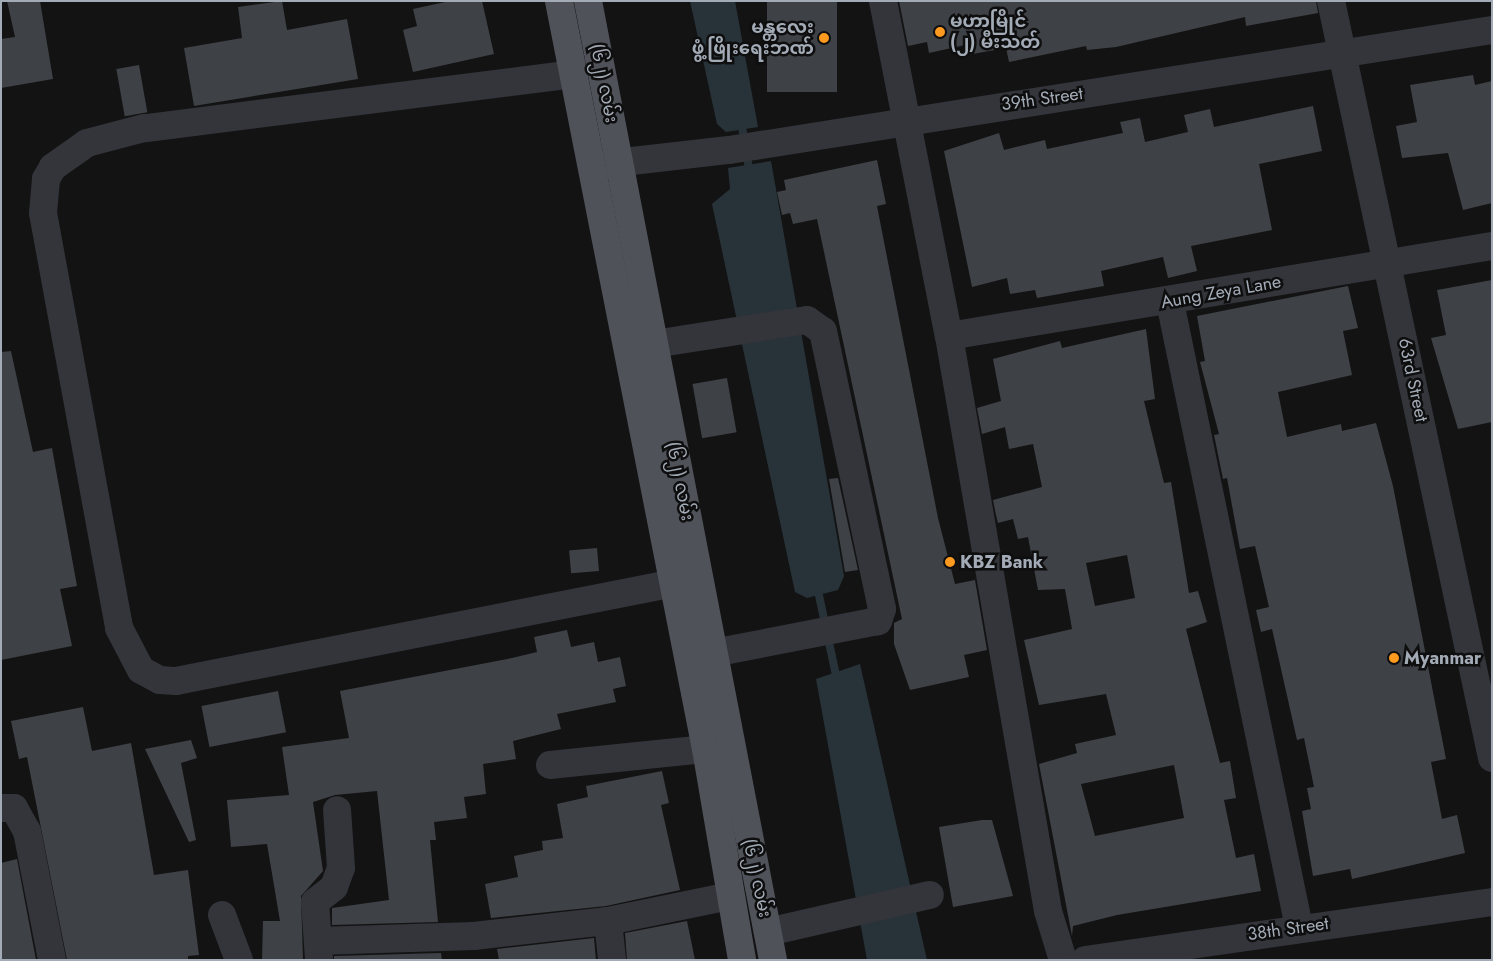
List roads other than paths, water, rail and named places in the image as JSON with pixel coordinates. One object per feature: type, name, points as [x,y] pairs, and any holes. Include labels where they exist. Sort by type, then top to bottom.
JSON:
[{"type":"main road","name":"(၆၂) လမ်း","points":[[559,1],[593,165],[670,584],[706,749],[742,960]]},
{"type":"main road","name":"(၆၂) လမ်း","points":[[588,1],[772,960]]},
{"type":"street","points":[[883,1],[949,336],[1048,911],[1063,960]]},
{"type":"street","name":"63rd Street","points":[[1331,1],[1388,261],[1492,758]]},
{"type":"street","name":"39th Street","points":[[593,165],[729,150],[906,119],[1492,30]]},
{"type":"street","points":[[574,74],[144,128],[88,143],[53,167],[46,179],[43,213],[119,628],[141,670],[160,680],[176,681],[670,584]]},
{"type":"street","name":"Aung Zeya Lane","points":[[949,336],[1170,302],[1388,261],[1492,246]]},
{"type":"street","points":[[1170,302],[1299,927]]},
{"type":"street","points":[[654,344],[807,320],[823,331],[827,341],[882,609],[878,621],[713,653]]},
{"type":"street","points":[[550,765],[706,749]]},
{"type":"street","points":[[1,808],[14,808],[27,831],[52,960]]},
{"type":"street","points":[[337,810],[341,868],[334,887],[315,902],[318,950],[474,936],[608,921],[730,896]]},
{"type":"street","points":[[768,932],[923,897]]},
{"type":"street","name":"38th Street","points":[[1085,960],[1299,927],[1492,902]]},
{"type":"street","points":[[222,915],[239,960]]},
{"type":"street","points":[[608,921],[612,960]]},
{"type":"waterway","points":[[741,121],[750,174]]},
{"type":"waterway","points":[[817,586],[837,680]]},
{"type":"place","name":"မဟာမြိုင် (၂) မီးသတ်","points":[[940,32]]},
{"type":"place","name":"မန္တလေး ဖွံ့ဖြိုးရေးဘဏ်","points":[[824,38]]},
{"type":"place","name":"KBZ Bank","points":[[950,562]]},
{"type":"place","name":"Myanmar","points":[[1394,658]]}]
